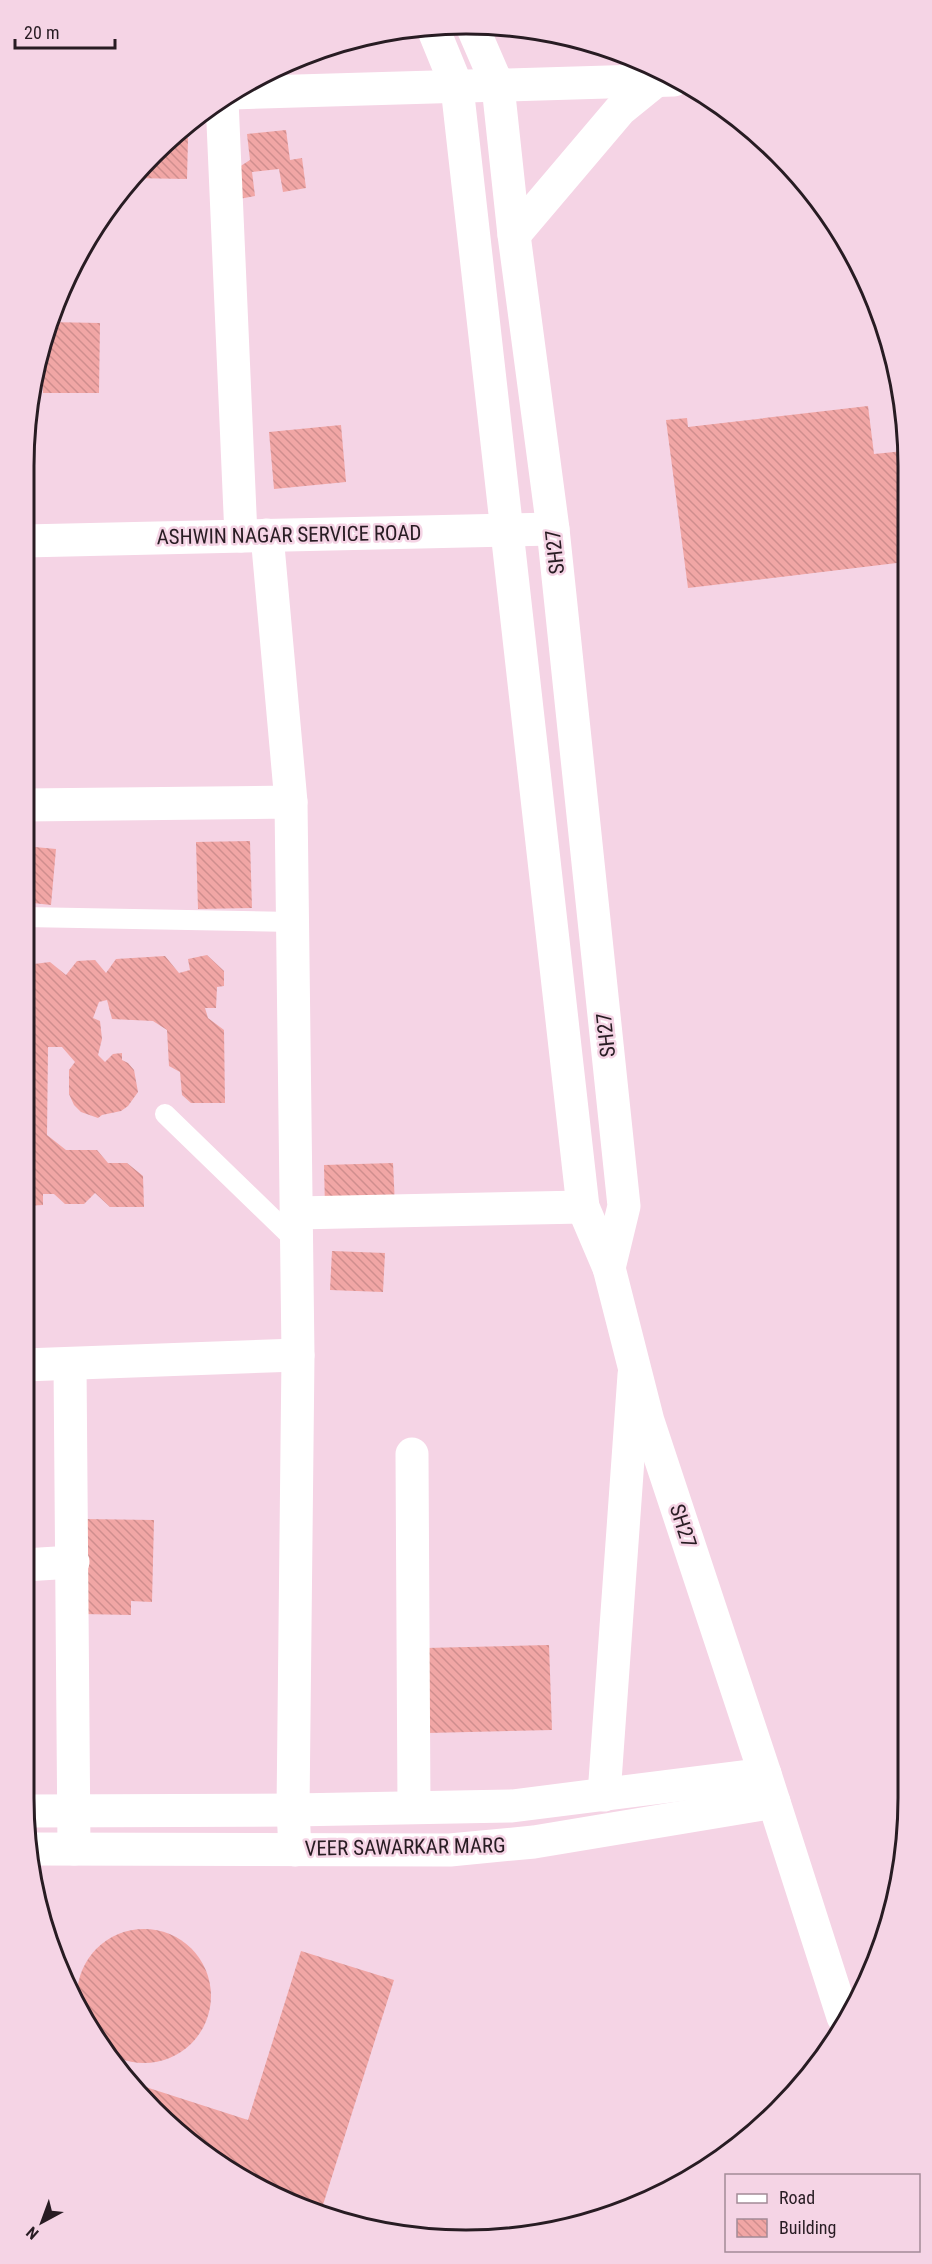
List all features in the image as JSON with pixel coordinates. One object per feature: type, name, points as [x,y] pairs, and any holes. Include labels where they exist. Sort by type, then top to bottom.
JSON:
[{"type":"street","name":"SH27","points":[[476,34],[498,86],[514,235],[553,529],[624,1206],[609,1268],[648,1421],[770,1788],[841,2012]]},
{"type":"street","points":[[436,35],[457,87],[583,1207],[609,1268]]},
{"type":"street","points":[[249,93],[659,80]]},
{"type":"street","points":[[514,235],[620,110],[662,82]]},
{"type":"street","points":[[223,109],[254,536],[291,802],[298,1355],[293,1810],[295,1850]]},
{"type":"street","name":"ASHWIN NAGAR SERVICE ROAD","points":[[34,541],[553,529]]},
{"type":"street","points":[[34,805],[291,802]]},
{"type":"street","points":[[296,1227],[583,1207]]},
{"type":"street","points":[[34,1365],[298,1355]]},
{"type":"street","points":[[70,1364],[74,1849]]},
{"type":"street","points":[[604,1795],[635,1368]]},
{"type":"street","points":[[412,1454],[414,1807]]},
{"type":"street","points":[[34,1564],[73,1562]]},
{"type":"street","name":"VEER SAWARKAR MARG","points":[[34,1810],[293,1810],[512,1806],[604,1795],[770,1788]]},
{"type":"street","name":"VEER SAWARKAR MARG","points":[[37,1849],[450,1850],[488,1847],[534,1842],[770,1788]]},
{"type":"lane","points":[[34,917],[293,922]]},
{"type":"lane","points":[[165,1114],[296,1227]]},
{"type":"building","points":[[286,130],[290,160],[302,158],[306,188],[283,192],[279,169],[252,172],[255,196],[239,199],[236,169],[250,160],[247,134]]},
{"type":"building","points":[[188,138],[187,179],[145,178],[181,142]]},
{"type":"building","points":[[59,322],[100,323],[99,393],[43,393],[49,354]]},
{"type":"building","points":[[868,406],[874,454],[897,452],[898,563],[688,588],[666,420],[687,418],[688,427]]},
{"type":"building","points":[[341,425],[346,482],[274,489],[269,432]]},
{"type":"building","points":[[250,841],[252,908],[198,909],[196,842]]},
{"type":"building","points":[[34,847],[56,849],[51,905],[34,903]]},
{"type":"building","points":[[207,955],[224,971],[224,986],[217,987],[216,1008],[205,1008],[208,1018],[224,1030],[225,1103],[191,1103],[182,1095],[180,1072],[169,1066],[167,1030],[153,1021],[112,1019],[107,1000],[99,1002],[93,1018],[100,1021],[102,1039],[98,1055],[105,1062],[113,1054],[122,1053],[122,1060],[134,1070],[138,1092],[128,1106],[121,1111],[98,1118],[81,1112],[74,1105],[69,1094],[69,1070],[75,1062],[62,1047],[48,1047],[47,1135],[66,1150],[97,1150],[108,1163],[127,1163],[143,1176],[144,1207],[110,1207],[95,1193],[84,1204],[65,1204],[54,1194],[43,1194],[43,1205],[34,1205],[34,964],[50,962],[66,975],[77,961],[95,960],[106,973],[116,959],[165,956],[179,973],[190,970],[188,959]]},
{"type":"building","points":[[393,1163],[395,1206],[325,1208],[324,1165]]},
{"type":"building","points":[[332,1251],[385,1253],[383,1292],[330,1290]]},
{"type":"building","points":[[84,1519],[154,1520],[152,1602],[131,1601],[131,1615],[82,1614]]},
{"type":"building","points":[[549,1645],[552,1730],[428,1733],[426,1648]]},
{"type":"building","points":[[144,1929],[169,1934],[191,1949],[206,1971],[211,1996],[206,2021],[191,2043],[169,2058],[144,2063],[122,2059],[92,2014],[78,1988],[82,1971],[97,1949],[119,1934]]},
{"type":"building","points":[[301,1951],[394,1980],[323,2205],[275,2185],[226,2157],[181,2122],[146,2087],[248,2120]]}]
